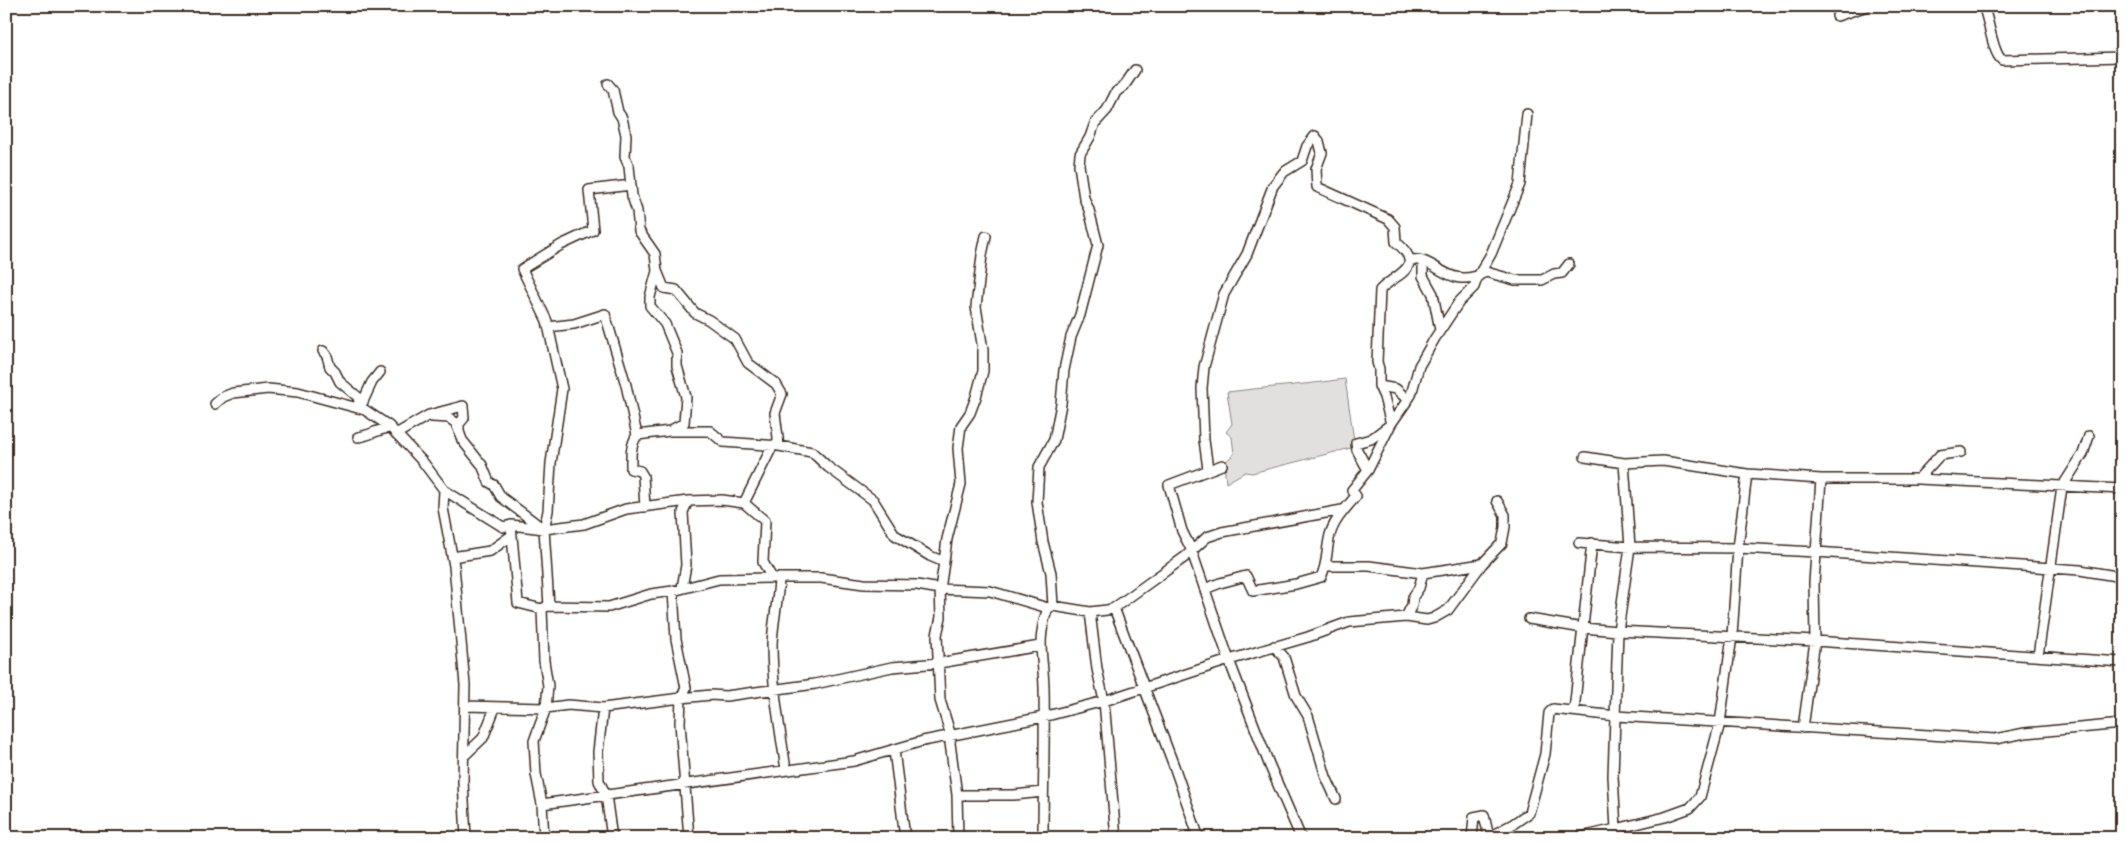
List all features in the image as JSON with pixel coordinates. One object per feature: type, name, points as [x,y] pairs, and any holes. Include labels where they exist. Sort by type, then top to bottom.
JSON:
[{"type":"street","points":[[1837,16],[1867,6]]},
{"type":"street","points":[[1983,6],[1987,14],[1997,54],[2002,60],[2122,57]]},
{"type":"street","points":[[1043,838],[1044,686],[1040,646],[1041,629],[1051,607],[1051,573],[1043,542],[1037,502],[1039,467],[1054,440],[1061,404],[1064,370],[1071,337],[1080,315],[1098,245],[1084,198],[1079,165],[1080,154],[1090,137],[1095,123],[1107,110],[1116,92],[1124,86],[1134,70]]},
{"type":"street","points":[[608,84],[613,90],[626,135],[625,157],[629,166],[639,231],[655,254],[657,271],[664,288],[676,290],[695,313],[735,339],[748,363],[776,384],[782,394],[775,412],[776,446],[744,503]]},
{"type":"street","points":[[1205,589],[1246,576],[1253,591],[1296,584],[1321,577],[1326,566],[1330,534],[1342,510],[1356,496],[1352,490],[1368,470],[1391,424],[1411,395],[1419,366],[1440,330],[1459,302],[1478,282],[1478,276],[1491,254],[1518,193],[1527,114]]},
{"type":"street","points":[[1208,469],[1204,440],[1202,388],[1204,367],[1224,294],[1247,254],[1273,186],[1284,172],[1302,161],[1307,146],[1315,136],[1319,141],[1322,153],[1316,169],[1317,187],[1388,219],[1396,227],[1396,242],[1408,253],[1410,260],[1402,275],[1380,290],[1377,354],[1379,386],[1391,424]]},
{"type":"street","points":[[544,838],[534,740],[546,708],[548,686],[544,661],[544,529],[548,512],[551,463],[562,389],[548,327],[522,269],[561,245],[593,230],[589,190],[631,185]]},
{"type":"street","points":[[958,838],[957,795],[950,743],[951,736],[940,700],[937,636],[942,617],[940,589],[947,540],[961,484],[958,448],[961,426],[970,413],[983,371],[983,350],[976,307],[986,236]]},
{"type":"street","points":[[1410,260],[1423,261],[1456,278],[1478,276],[1486,272],[1515,280],[1542,280],[1554,274],[1562,273],[1570,264]]},
{"type":"street","points":[[1423,261],[1423,276],[1433,294],[1440,330]]},
{"type":"street","points":[[657,271],[650,297],[650,306],[665,324],[677,353],[677,366],[686,397],[684,423],[670,430]]},
{"type":"street","points":[[548,327],[574,324],[605,314],[626,385],[637,435],[633,441],[630,457],[631,469],[640,471],[642,476],[645,507]]},
{"type":"street","points":[[323,351],[327,356],[330,367],[336,372],[340,382],[358,397],[360,408]]},
{"type":"street","points":[[360,408],[372,382],[380,372]]},
{"type":"street","points":[[1379,386],[1396,389],[1408,400]]},
{"type":"street","points":[[215,404],[233,393],[268,389],[298,392],[365,410],[389,426],[423,462],[444,490],[503,527],[511,525],[544,529],[584,524],[626,509],[688,501],[722,500],[744,503],[765,521],[763,562],[775,579],[773,631],[775,690],[786,770]]},
{"type":"street","points":[[396,434],[429,415],[463,406],[464,418],[458,424],[458,431]]},
{"type":"street","points":[[429,415],[449,418],[456,423],[462,440],[482,465],[489,482],[494,485],[501,497],[544,529]]},
{"type":"street","points":[[1368,470],[1357,450],[1356,444],[1372,439],[1391,424]]},
{"type":"street","points":[[358,437],[368,436],[382,429],[389,428],[389,426]]},
{"type":"street","points":[[637,435],[670,430],[710,431],[723,442],[776,446],[812,452],[828,467],[873,500],[895,534],[930,556],[944,562]]},
{"type":"street","points":[[2038,656],[2062,487],[2083,454],[2089,436]]},
{"type":"street","points":[[1918,479],[1940,455],[1961,452]]},
{"type":"street","points":[[1585,457],[1624,463],[1663,461],[1747,474],[1821,479],[1918,479],[2122,489]]},
{"type":"street","points":[[1613,833],[1618,631],[1630,547],[1624,463]]},
{"type":"street","points":[[1222,465],[1169,485],[1182,531],[1192,549],[1229,660],[1269,764],[1302,838]]},
{"type":"street","points":[[1577,838],[1602,831],[1613,833],[1665,817],[1690,808],[1700,797],[1720,723],[1732,636],[1738,548],[1747,474]]},
{"type":"street","points":[[1803,728],[1815,641],[1814,583],[1821,479]]},
{"type":"street","points":[[444,490],[444,508],[452,557],[465,706],[463,781],[466,838]]},
{"type":"street","points":[[542,804],[854,761],[923,741],[1000,724],[1043,717],[1104,701],[1350,622],[1406,617],[1427,620],[1445,612],[1482,564],[1502,543],[1505,515],[1497,500]]},
{"type":"street","points":[[682,588],[686,565],[684,512],[688,501]]},
{"type":"street","points":[[511,525],[518,603],[545,608],[610,607],[651,594],[673,591],[720,579],[821,578],[864,584],[917,585],[940,589],[990,591],[1051,607],[1090,612],[1114,608],[1185,557],[1207,537],[1222,532],[1342,510]]},
{"type":"street","points":[[452,557],[490,551],[511,536]]},
{"type":"street","points":[[1579,543],[1630,547],[1738,548],[1816,552],[2080,570],[2122,577]]},
{"type":"street","points":[[1574,711],[1592,543]]},
{"type":"street","points":[[1326,566],[1370,566],[1423,573],[1482,564]]},
{"type":"street","points":[[1406,617],[1411,608],[1413,597],[1419,588],[1423,573]]},
{"type":"street","points":[[673,591],[676,639],[686,688],[681,698],[680,723],[689,838]]},
{"type":"street","points":[[1114,608],[1145,687],[1198,836],[1183,838]]},
{"type":"street","points":[[1090,612],[1097,669],[1104,701],[1116,838]]},
{"type":"street","points":[[1529,619],[1582,628],[1618,631],[1815,641],[2122,662]]},
{"type":"street","points":[[465,706],[546,708],[568,705],[603,708],[711,695],[722,697],[815,684],[892,667],[939,663],[1040,646]]},
{"type":"street","points":[[1274,646],[1284,657],[1296,696],[1308,716],[1326,777],[1336,799]]},
{"type":"street","points":[[464,756],[483,738],[495,708]]},
{"type":"street","points":[[603,708],[598,752],[599,781],[606,795],[612,838]]},
{"type":"street","points":[[1472,838],[1474,816],[1484,815],[1490,836],[1529,813],[1545,754],[1548,713],[1553,709],[1616,716],[1995,739],[2025,733],[2122,724]]},
{"type":"street","points":[[894,750],[905,838]]},
{"type":"street","points":[[957,795],[1014,795],[1043,792]]},
{"type":"shaded area","points":[[1345,379],[1355,447],[1252,473],[1245,472],[1226,483],[1224,463],[1234,454],[1232,437],[1226,432],[1232,424],[1227,392]]}]
